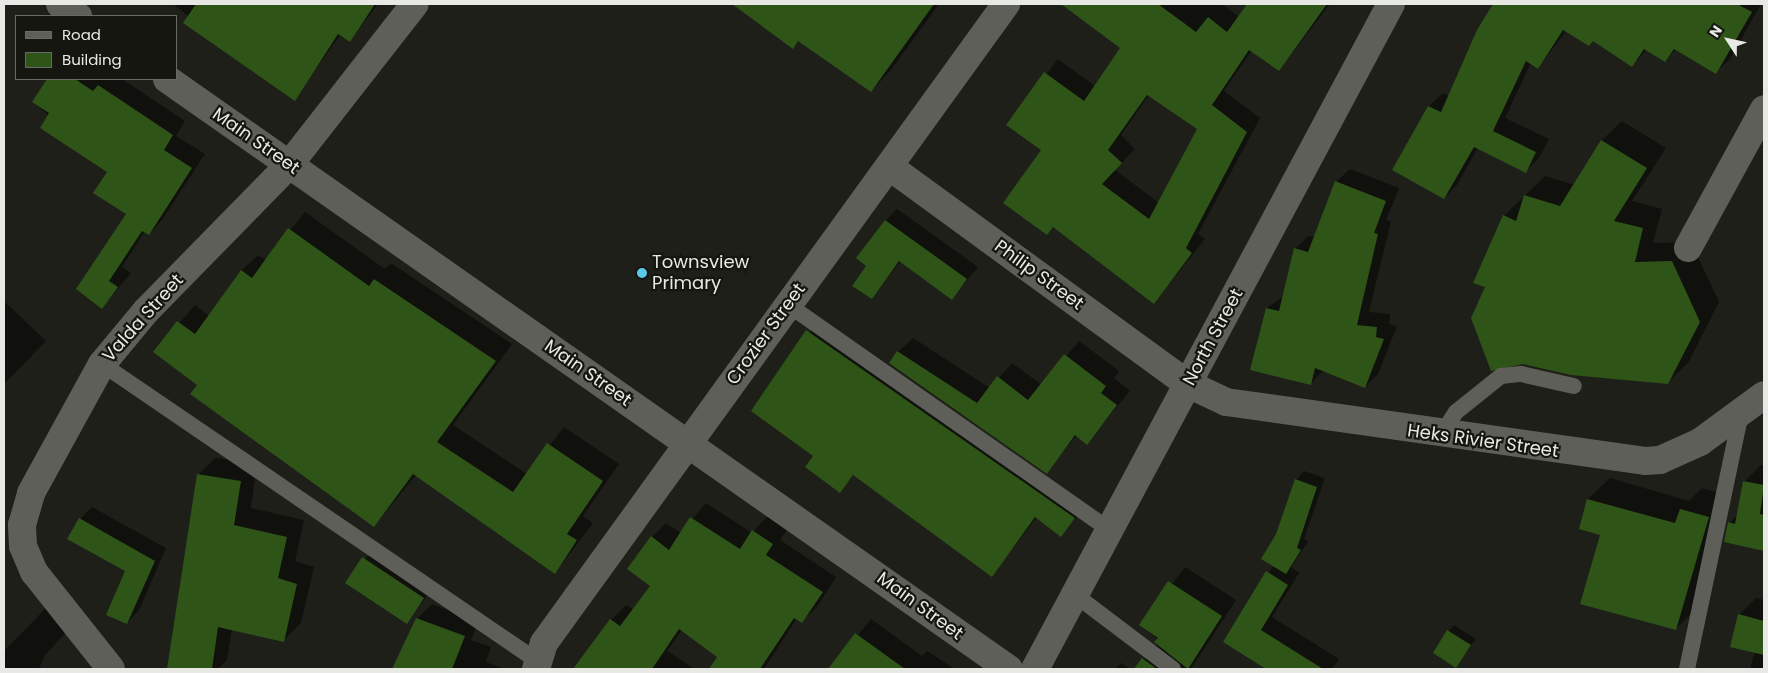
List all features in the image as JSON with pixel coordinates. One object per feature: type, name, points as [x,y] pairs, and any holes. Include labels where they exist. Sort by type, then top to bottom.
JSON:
[{"type":"street","points":[[60,4],[76,15]]},
{"type":"street","name":"Valda Street","points":[[111,669],[34,572],[23,546],[22,525],[31,493],[102,364],[146,311],[289,165],[415,4]]},
{"type":"street","name":"Crozier Street","points":[[536,664],[688,442],[787,304],[890,167],[1006,4]]},
{"type":"street","name":"North Street","points":[[1036,669],[1108,529],[1188,384],[1391,4]]},
{"type":"street","name":"Main Street","points":[[168,80],[688,442],[1009,669]]},
{"type":"street","points":[[1688,248],[1764,108]]},
{"type":"street","name":"Philip Street","points":[[890,167],[1188,384]]},
{"type":"street","name":"Heks Rivier Street","points":[[1188,384],[1226,402],[1441,435],[1645,461],[1660,460],[1700,442],[1764,395]]},
{"type":"lane","points":[[787,304],[1108,529]]},
{"type":"lane","points":[[102,364],[536,664]]},
{"type":"lane","points":[[1441,435],[1456,412],[1500,376],[1521,374],[1574,386]]},
{"type":"lane","points":[[1687,669],[1741,412]]},
{"type":"lane","points":[[1074,594],[1173,669]]},
{"type":"building","points":[[196,4],[375,4],[350,42],[338,34],[295,101],[183,23]]},
{"type":"building","points":[[732,4],[934,4],[871,92],[798,41],[793,49]]},
{"type":"building","points":[[1061,4],[1158,4],[1196,32],[1208,17],[1227,32],[1247,4],[1327,4],[1279,71],[1249,50],[1212,105],[1247,132],[1186,248],[1192,253],[1154,304],[1053,227],[1047,235],[1003,203],[1041,150],[1006,125],[1044,72],[1084,101],[1120,48]],"holes":[[[1147,95],[1197,129],[1149,219],[1102,184],[1122,163],[1108,150]]]},
{"type":"building","points":[[1493,4],[1737,4],[1752,12],[1716,74],[1674,49],[1665,62],[1644,49],[1632,67],[1593,41],[1589,46],[1563,30],[1538,69],[1526,61],[1493,131],[1536,152],[1526,173],[1474,147],[1444,199],[1392,170],[1428,106],[1441,112],[1477,30]]},
{"type":"building","points":[[46,80],[76,80],[93,91],[98,85],[173,135],[164,150],[192,168],[149,235],[142,231],[109,281],[118,287],[102,309],[76,289],[126,214],[93,193],[107,172],[40,128],[49,113],[32,102]]},
{"type":"building","points":[[1601,140],[1647,168],[1614,221],[1643,228],[1635,262],[1672,261],[1700,322],[1668,384],[1571,375],[1523,364],[1491,371],[1471,318],[1485,287],[1473,283],[1503,215],[1516,221],[1524,195],[1560,206]]},
{"type":"building","points":[[1335,181],[1386,201],[1374,233],[1378,234],[1357,325],[1377,327],[1376,337],[1384,339],[1365,388],[1315,368],[1311,385],[1250,370],[1266,308],[1279,311],[1294,248],[1308,252]]},
{"type":"building","points":[[885,220],[967,279],[952,300],[899,261],[872,299],[852,286],[866,266],[856,258]]},
{"type":"building","points":[[288,228],[369,286],[374,279],[496,361],[437,442],[513,492],[547,443],[603,481],[567,534],[577,540],[555,574],[413,474],[374,527],[190,394],[197,385],[153,352],[177,321],[195,334],[241,270],[252,278]]},
{"type":"building","points":[[806,330],[1075,518],[1061,537],[1035,517],[992,577],[853,475],[840,493],[805,467],[813,456],[751,411]]},
{"type":"building","points":[[897,351],[977,403],[997,376],[1028,400],[1064,354],[1106,386],[1101,393],[1117,405],[1087,445],[1075,435],[1047,474],[889,363]]},
{"type":"building","points":[[197,474],[241,481],[234,525],[287,537],[278,578],[297,584],[284,642],[218,627],[212,669],[167,669]]},
{"type":"building","points":[[1295,479],[1317,487],[1297,548],[1301,550],[1286,574],[1261,559],[1276,534]]},
{"type":"building","points":[[1743,481],[1764,485],[1760,514],[1764,515],[1764,551],[1724,542],[1728,522],[1735,524]]},
{"type":"building","points":[[1587,499],[1675,523],[1680,509],[1709,517],[1676,630],[1580,604],[1600,535],[1579,529]]},
{"type":"building","points":[[690,517],[740,549],[752,530],[773,544],[766,555],[823,592],[802,623],[794,618],[760,669],[709,669],[717,657],[679,629],[652,669],[573,669],[610,619],[620,626],[650,586],[627,569],[651,536],[669,550]]},
{"type":"building","points":[[79,518],[155,561],[127,624],[106,615],[125,571],[67,539]]},
{"type":"building","points":[[362,557],[424,598],[407,624],[345,583]]},
{"type":"building","points":[[1266,571],[1288,585],[1261,630],[1323,669],[1266,669],[1223,642]]},
{"type":"building","points":[[1168,581],[1222,616],[1188,669],[1154,642],[1158,638],[1139,625]]},
{"type":"building","points":[[1738,614],[1764,621],[1764,655],[1730,647]]},
{"type":"building","points":[[416,618],[465,636],[452,669],[392,669]]},
{"type":"building","points":[[1447,630],[1471,645],[1456,668],[1433,653]]},
{"type":"building","points":[[855,633],[905,669],[828,669]]},
{"type":"building","points":[[1142,658],[1157,669],[1134,669]]},
{"type":"place","name":"Townsview Primary","points":[[642,273]]}]
